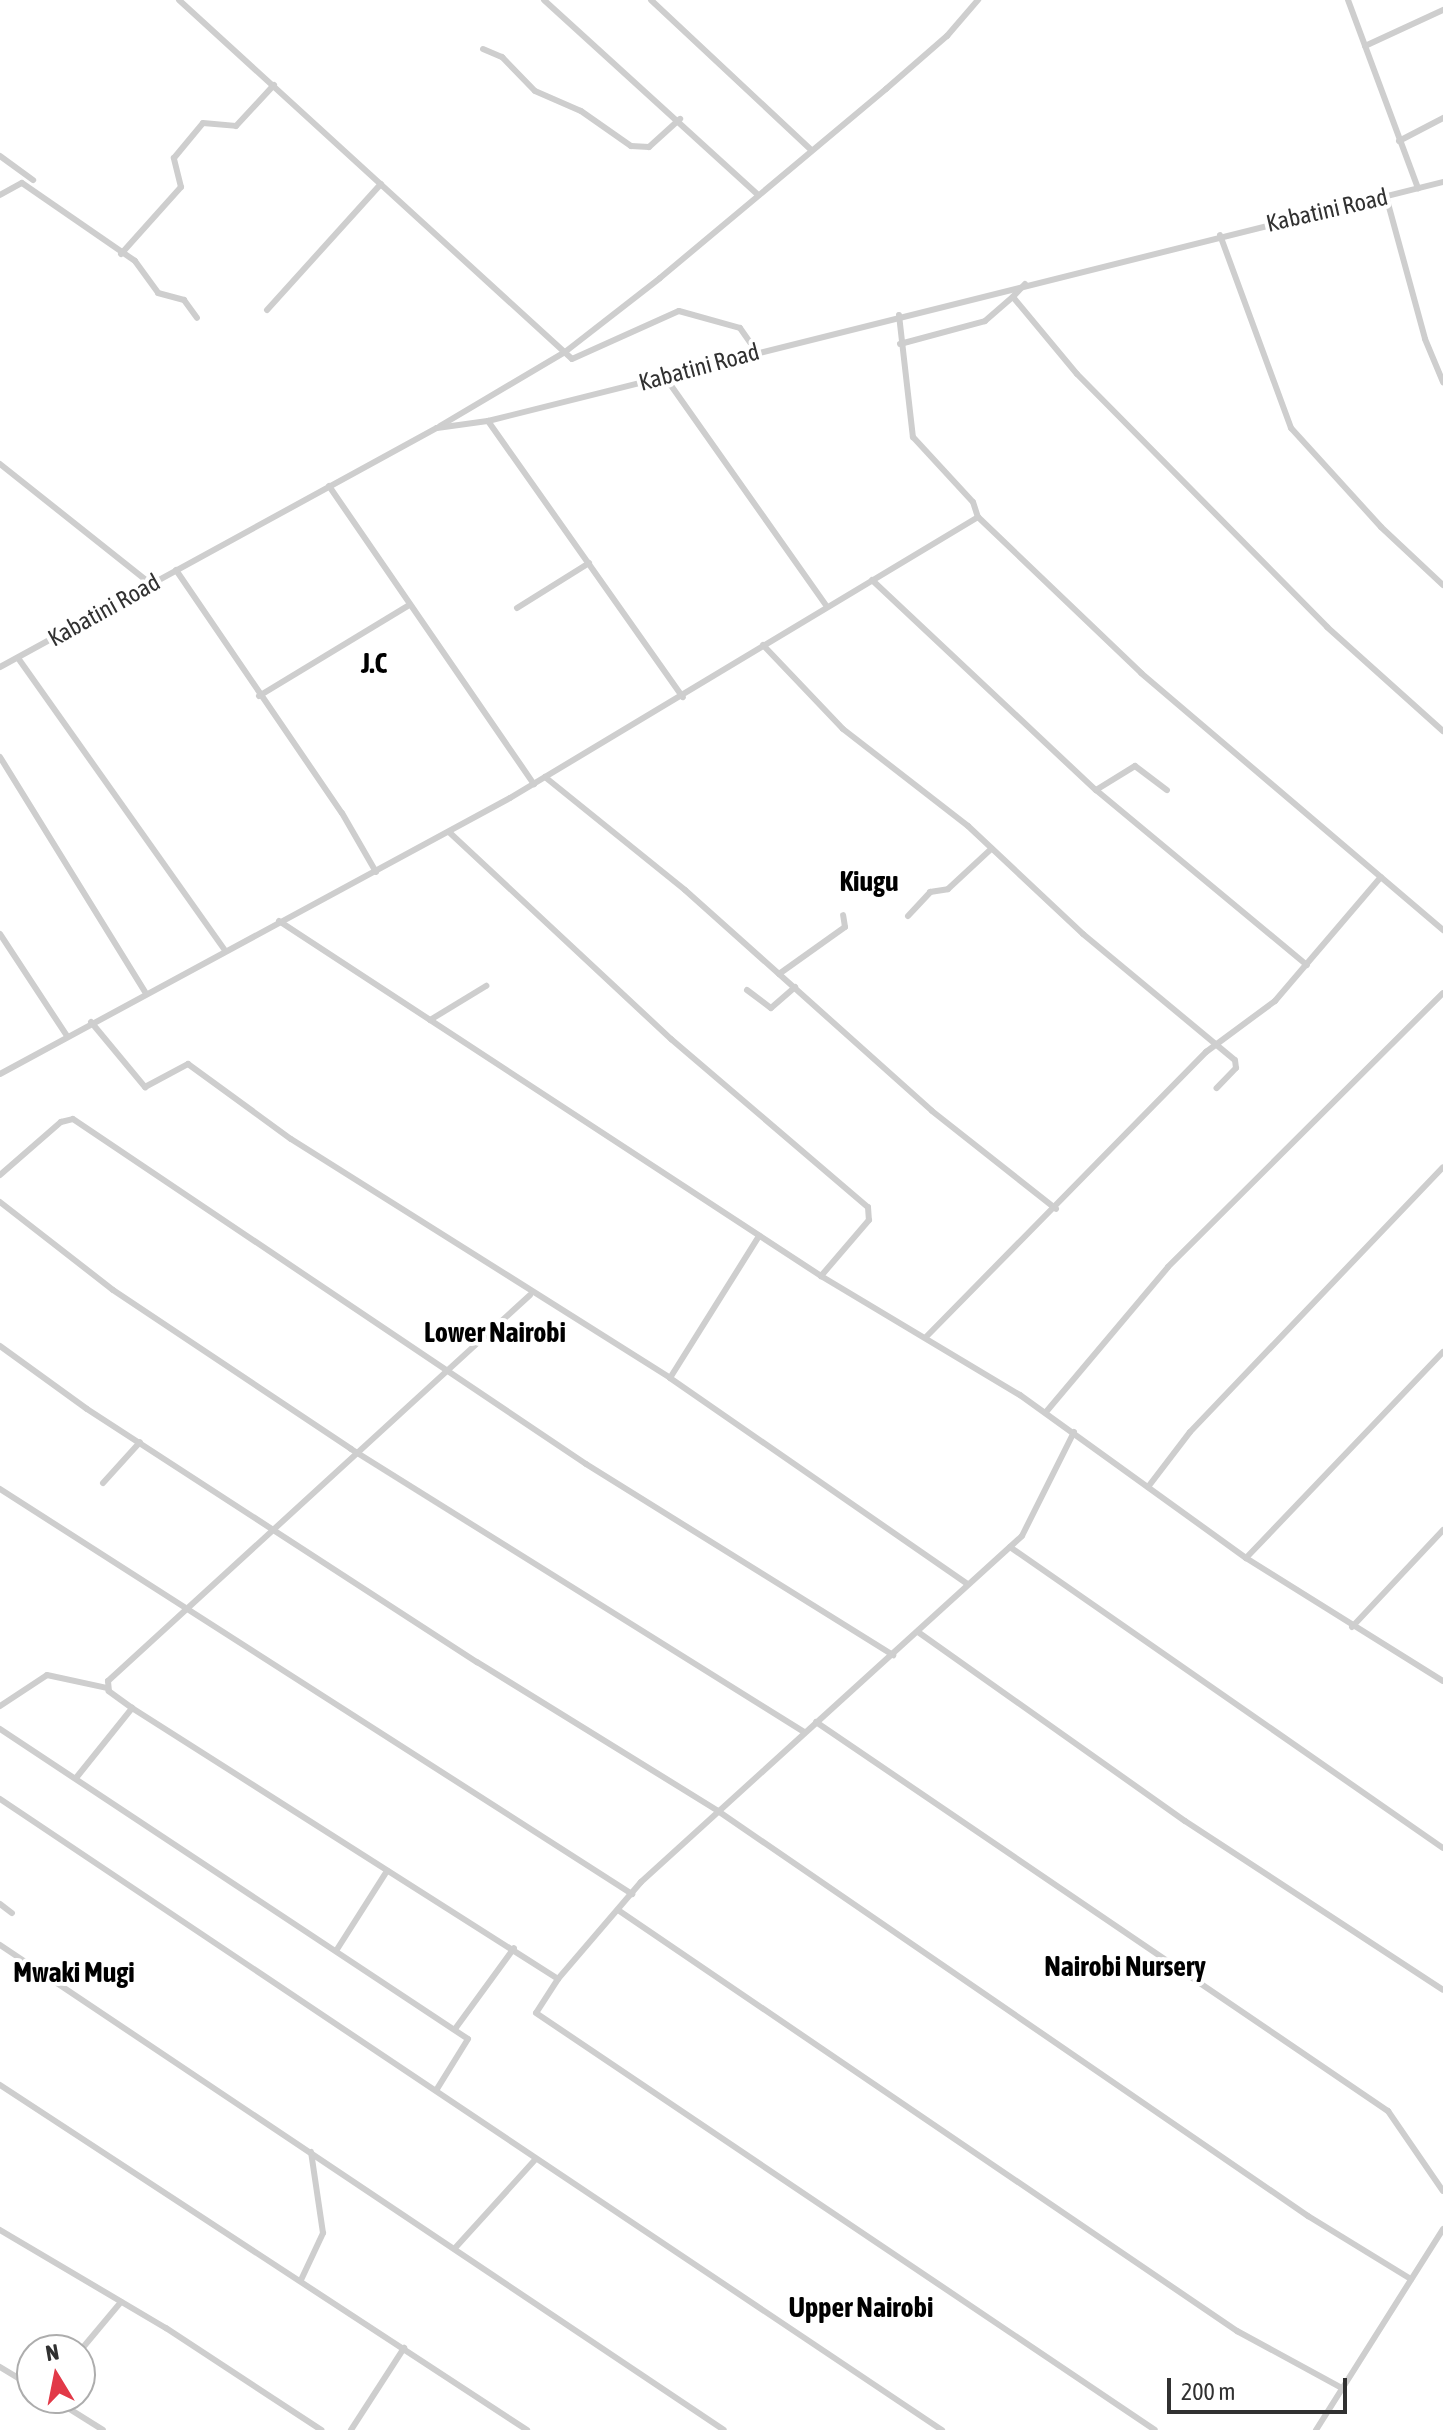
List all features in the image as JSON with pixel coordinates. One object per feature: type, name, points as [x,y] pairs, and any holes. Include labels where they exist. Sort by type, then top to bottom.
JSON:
[{"type":"street","points":[[179,0],[572,359],[679,311],[740,328],[757,352]]},
{"type":"street","points":[[544,0],[680,119],[758,195]]},
{"type":"street","points":[[651,0],[810,149]]},
{"type":"street","points":[[1348,0],[1418,188]]},
{"type":"street","points":[[437,428],[565,352],[947,36],[976,1]]},
{"type":"street","points":[[1365,46],[1443,10]]},
{"type":"street","points":[[483,49],[502,57],[535,91],[581,111],[631,146],[649,147],[680,119]]},
{"type":"street","points":[[121,254],[181,187],[174,158],[203,123],[213,120],[232,128],[274,85]]},
{"type":"street","points":[[1399,141],[1443,118]]},
{"type":"street","points":[[0,156],[33,180]]},
{"type":"street","name":"Kabatini Road","points":[[0,667],[437,428],[488,421],[1028,282],[1443,182]]},
{"type":"street","points":[[0,195],[22,183],[145,271],[158,293],[184,300],[197,318]]},
{"type":"street","points":[[267,310],[381,184]]},
{"type":"street","points":[[1386,196],[1425,339],[1443,382]]},
{"type":"street","points":[[1220,235],[1291,428],[1381,527],[1443,585]]},
{"type":"street","points":[[900,344],[997,316],[1028,282]]},
{"type":"street","points":[[1013,297],[1077,374],[1294,595],[1443,731]]},
{"type":"street","points":[[899,315],[900,344],[916,445],[973,502],[978,517],[1141,673],[1443,930]]},
{"type":"street","points":[[665,377],[827,607]]},
{"type":"street","points":[[488,421],[683,697]]},
{"type":"street","points":[[0,464],[151,584]]},
{"type":"street","points":[[329,486],[534,784]]},
{"type":"street","points":[[0,1074],[224,949],[376,872],[534,784],[978,517]]},
{"type":"street","points":[[517,608],[589,563]]},
{"type":"street","points":[[176,570],[259,696],[342,813],[376,872]]},
{"type":"street","points":[[872,580],[1096,790],[1307,965]]},
{"type":"street","points":[[259,696],[409,605]]},
{"type":"street","points":[[763,645],[843,729],[991,849],[1237,1065],[1217,1088]]},
{"type":"street","points":[[18,658],[224,949]]},
{"type":"street","points":[[0,757],[145,992]]},
{"type":"street","points":[[1096,790],[1135,766],[1167,790]]},
{"type":"street","points":[[545,777],[795,987],[932,1111],[1056,1209]]},
{"type":"street","points":[[449,832],[671,1039],[868,1207],[869,1220],[821,1276]]},
{"type":"street","points":[[908,916],[930,892],[948,889],[991,849]]},
{"type":"street","points":[[926,1337],[1216,1047],[1275,1001],[1381,877]]},
{"type":"street","points":[[779,974],[845,927],[843,915]]},
{"type":"street","points":[[279,921],[821,1276],[1046,1412],[1246,1558],[1443,1681]]},
{"type":"street","points":[[0,934],[67,1036]]},
{"type":"street","points":[[430,1020],[486,986]]},
{"type":"street","points":[[747,990],[771,1008],[795,987]]},
{"type":"street","points":[[1046,1412],[1168,1267],[1443,993]]},
{"type":"street","points":[[91,1022],[145,1087],[188,1064],[256,1116],[530,1295],[670,1378],[967,1584]]},
{"type":"street","points":[[0,1175],[61,1122],[73,1119],[586,1464],[893,1655]]},
{"type":"street","points":[[1148,1487],[1190,1432],[1443,1167]]},
{"type":"street","points":[[0,1202],[113,1290],[360,1453],[804,1732]]},
{"type":"street","points":[[670,1378],[759,1236]]},
{"type":"street","points":[[107,1688],[192,1610],[272,1527],[360,1453],[530,1295]]},
{"type":"street","points":[[0,1346],[140,1442],[718,1811],[1308,2216],[1411,2279]]},
{"type":"street","points":[[1246,1558],[1443,1352]]},
{"type":"street","points":[[1074,1432],[1033,1523],[893,1655],[718,1811],[632,1894],[539,2003],[540,2017],[1155,2430]]},
{"type":"street","points":[[103,1483],[140,1442]]},
{"type":"street","points":[[0,1489],[632,1894]]},
{"type":"street","points":[[1352,1627],[1443,1530]]},
{"type":"street","points":[[1010,1547],[1443,1848]]},
{"type":"street","points":[[918,1632],[1185,1821],[1443,1990]]},
{"type":"street","points":[[0,1706],[47,1675],[107,1688],[132,1708],[514,1948],[558,1979]]},
{"type":"street","points":[[76,1778],[132,1708]]},
{"type":"street","points":[[816,1722],[1388,2111],[1443,2191]]},
{"type":"street","points":[[0,1729],[455,2029],[468,2044],[437,2089]]},
{"type":"street","points":[[0,1799],[942,2430]]},
{"type":"street","points":[[336,1951],[387,1871]]},
{"type":"street","points":[[0,1904],[12,1913]]},
{"type":"street","points":[[618,1910],[1237,2331],[1342,2388]]},
{"type":"street","points":[[0,1945],[456,2247],[724,2430]]},
{"type":"street","points":[[455,2029],[514,1948]]},
{"type":"street","points":[[0,2085],[527,2430]]},
{"type":"street","points":[[301,2280],[323,2233],[311,2152]]},
{"type":"street","points":[[456,2247],[535,2160]]},
{"type":"street","points":[[1316,2430],[1443,2229]]},
{"type":"street","points":[[0,2230],[121,2302],[321,2430]]},
{"type":"street","points":[[94,2334],[121,2302]]},
{"type":"street","points":[[351,2430],[404,2348]]},
{"type":"street","points":[[78,2414],[103,2430]]},
{"type":"district","name":"J.C","points":[[374,663]]},
{"type":"district","name":"Kiugu","points":[[869,881]]},
{"type":"district","name":"Lower Nairobi","points":[[495,1332]]},
{"type":"district","name":"Nairobi Nursery","points":[[1125,1966]]},
{"type":"district","name":"Mwaki Mugi","points":[[74,1972]]},
{"type":"district","name":"Upper Nairobi","points":[[861,2307]]}]
